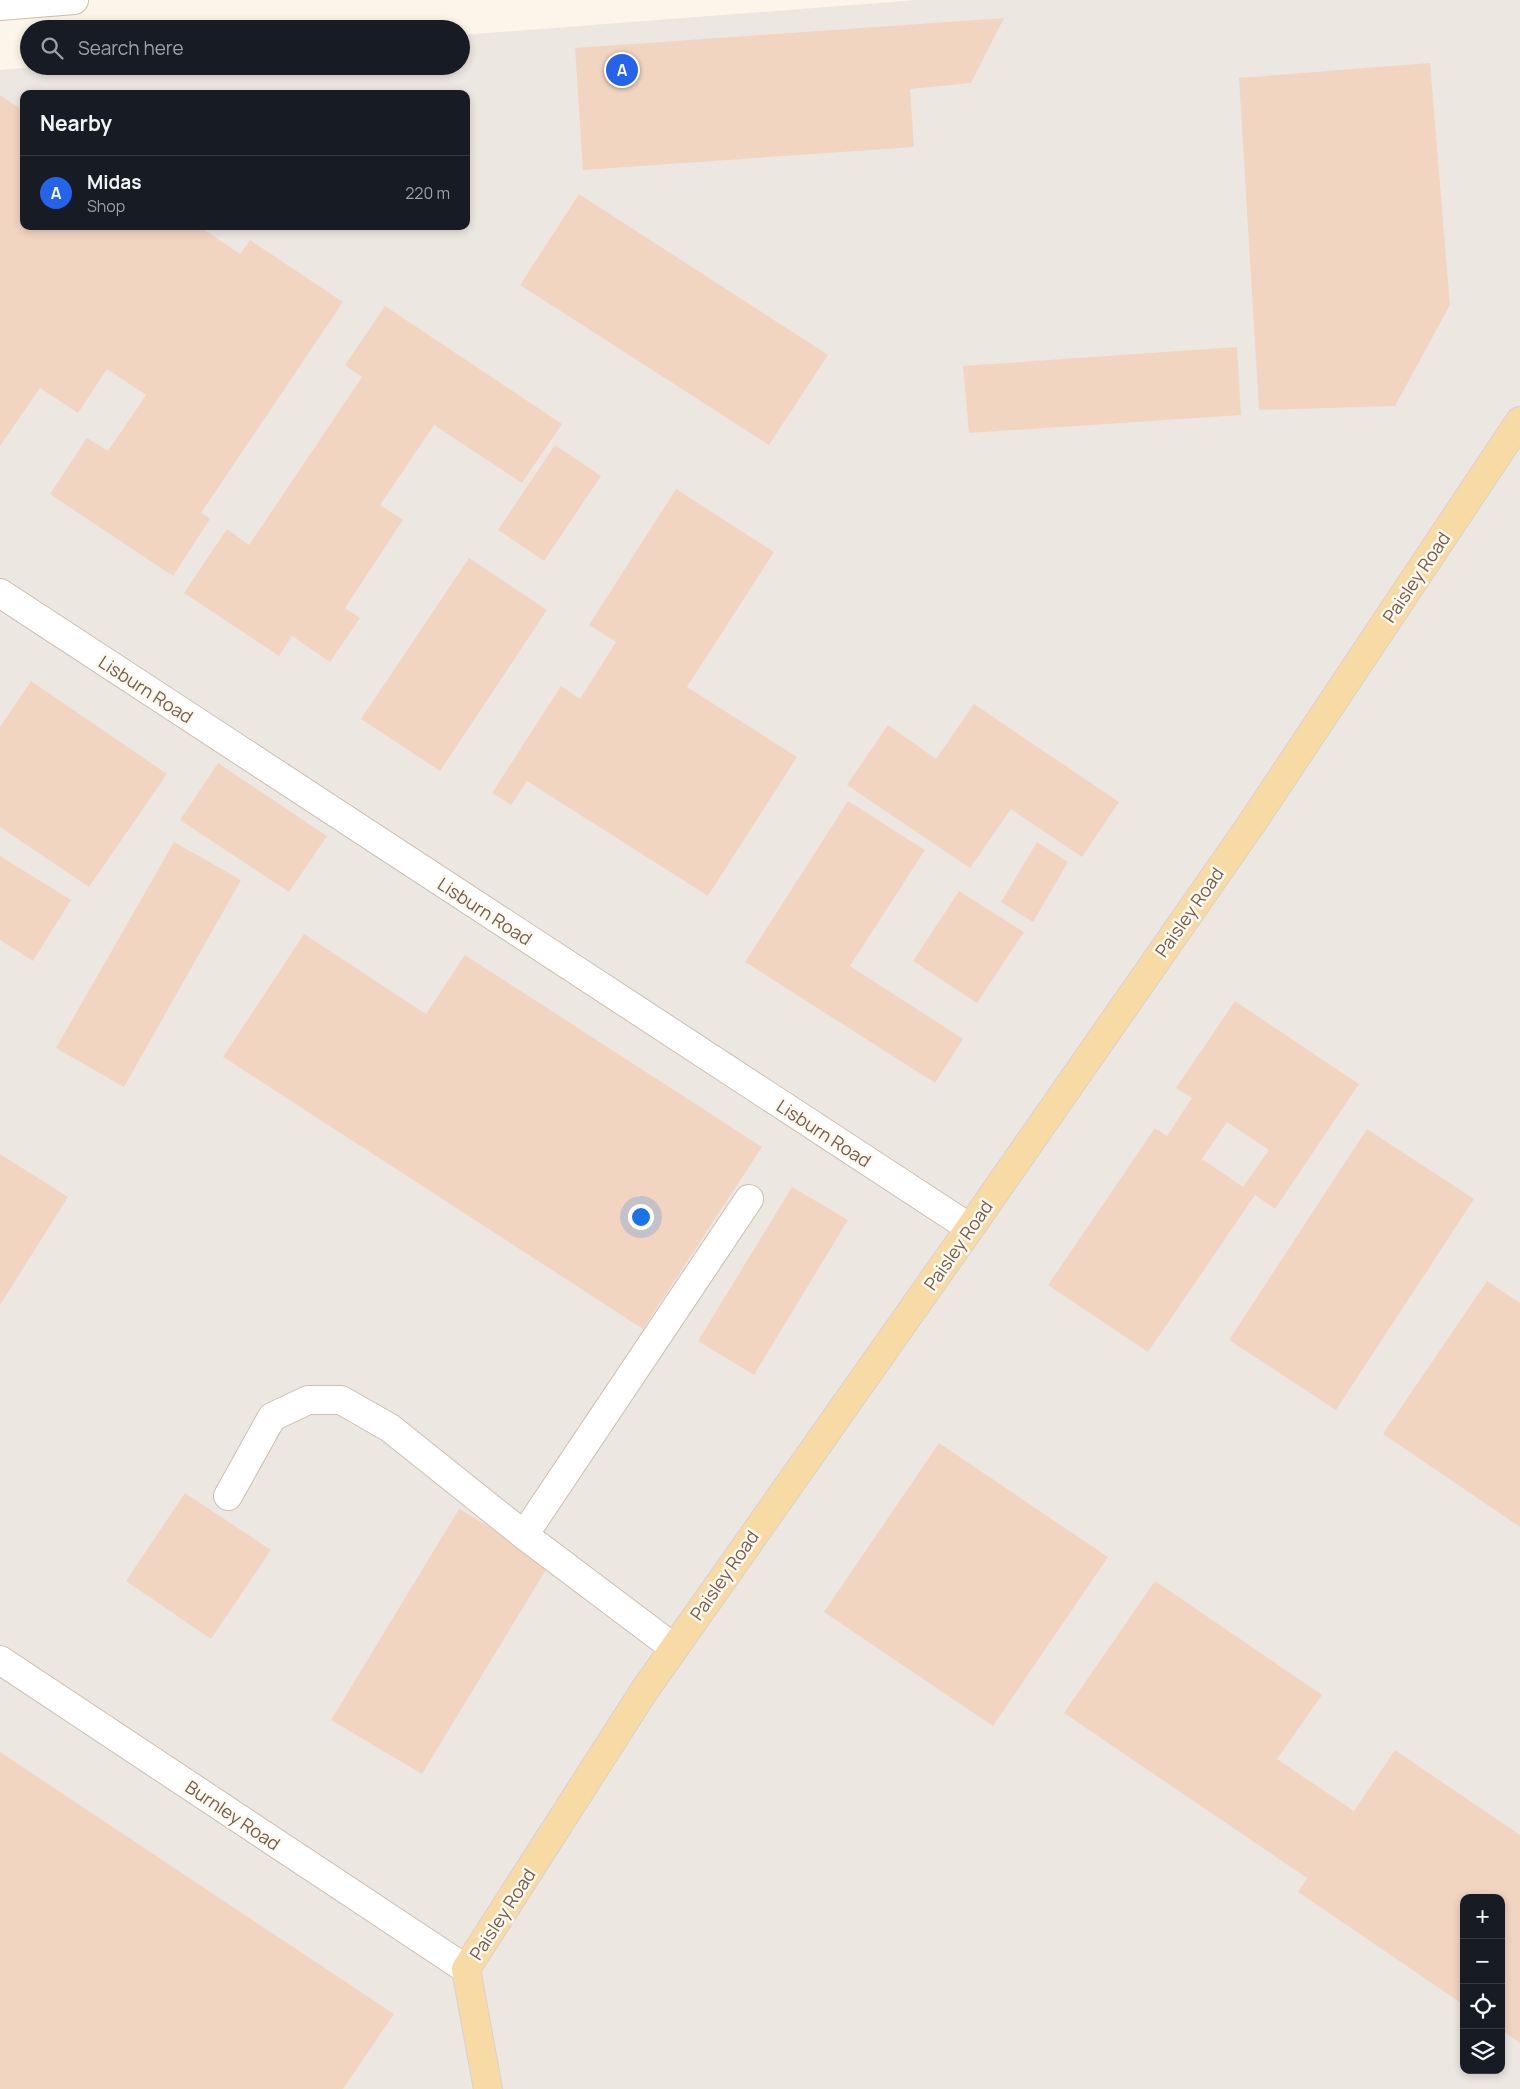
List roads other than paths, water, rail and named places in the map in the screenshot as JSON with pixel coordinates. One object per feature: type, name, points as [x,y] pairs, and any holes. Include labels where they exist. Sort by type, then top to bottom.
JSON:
[{"type":"main road","name":"Paisley Road","points":[[488,2089],[466,1969],[674,1648],[1252,823],[1520,421]]},
{"type":"street","points":[[0,6],[74,0]]},
{"type":"street","name":"Lisburn Road","points":[[0,594],[970,1228]]},
{"type":"street","points":[[524,1535],[749,1199]]},
{"type":"street","points":[[228,1496],[272,1417],[308,1400],[341,1400],[390,1428],[524,1535],[674,1648]]},
{"type":"street","name":"Burnley Road","points":[[0,1660],[466,1969]]},
{"type":"place","name":"Midas","points":[[622,70]]}]
